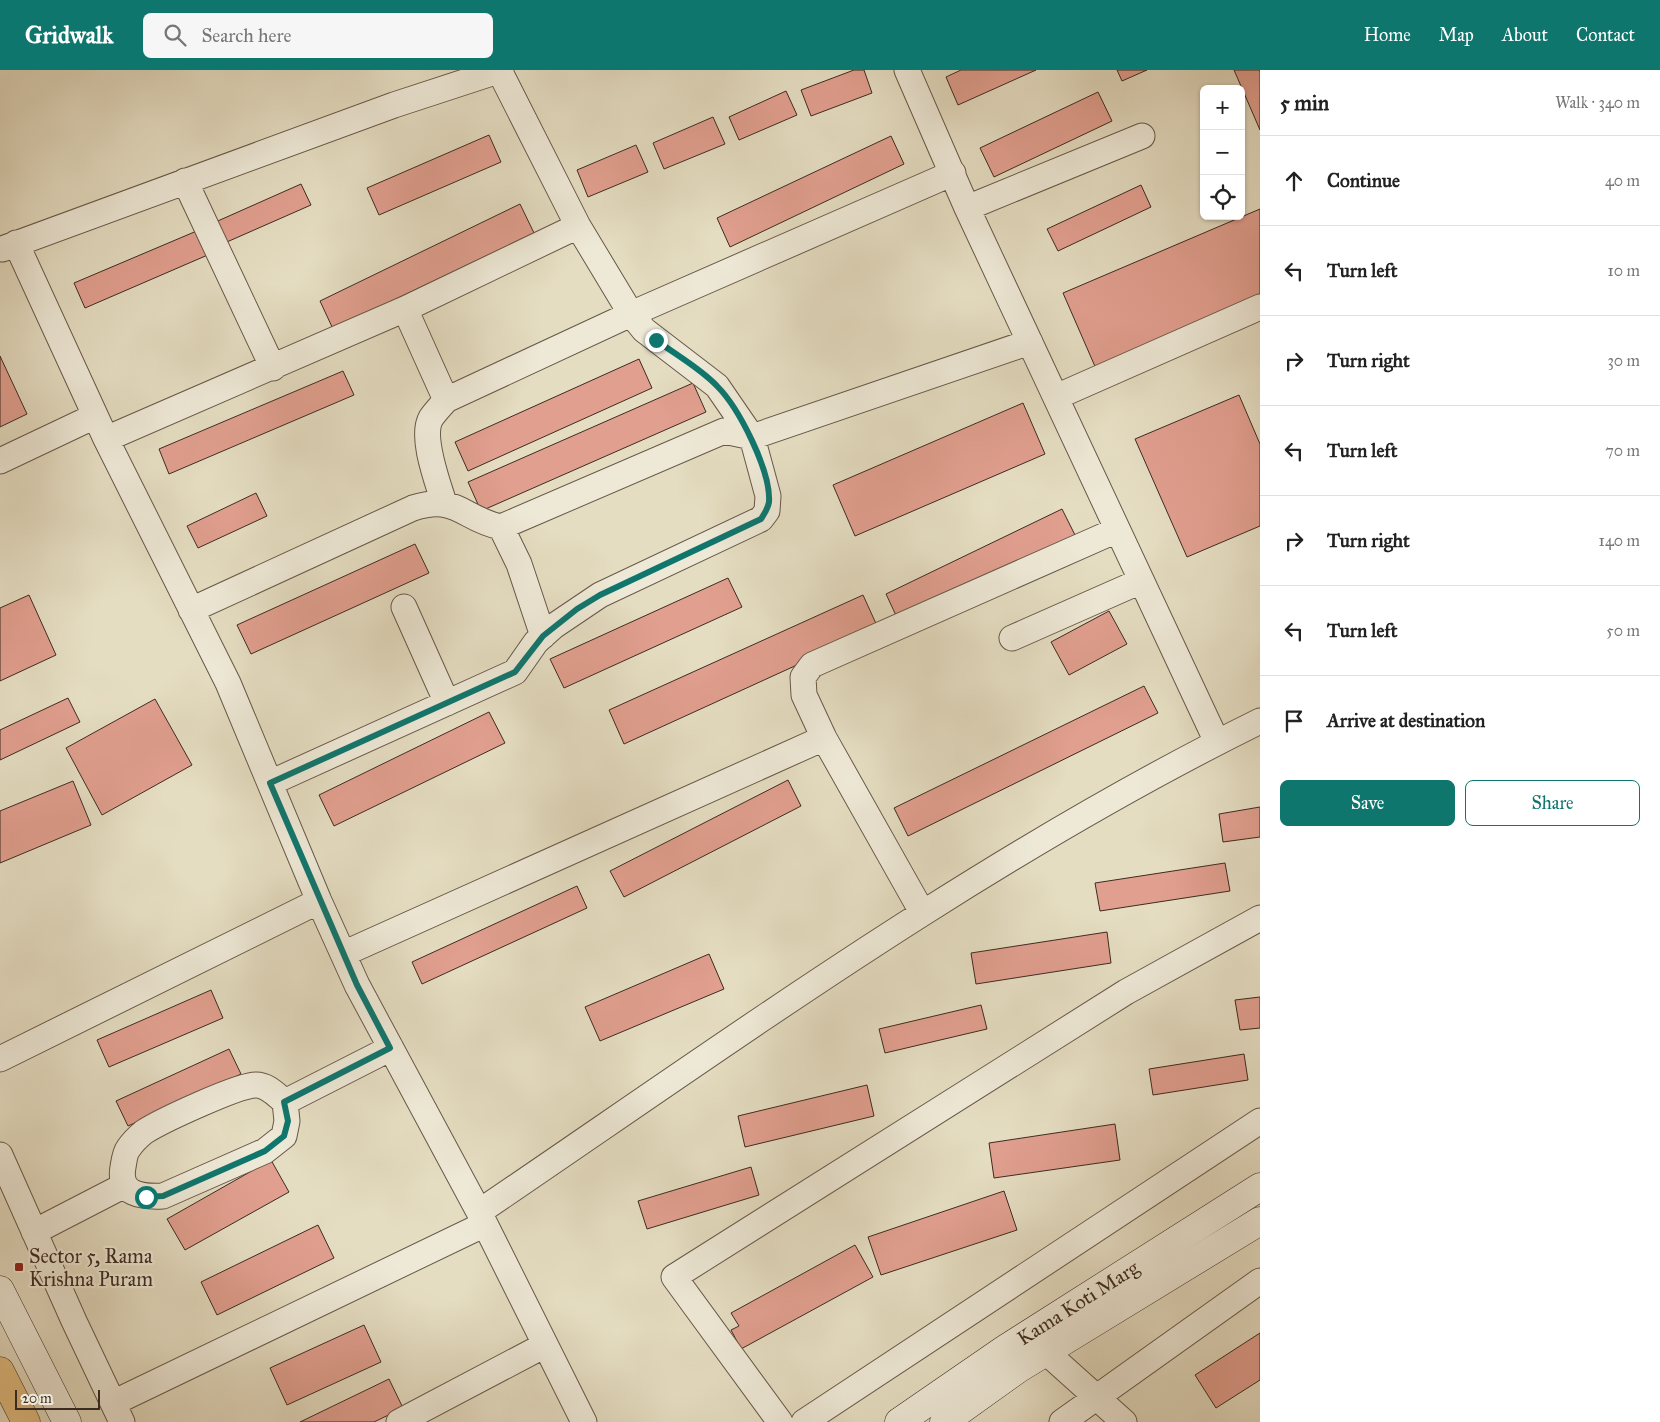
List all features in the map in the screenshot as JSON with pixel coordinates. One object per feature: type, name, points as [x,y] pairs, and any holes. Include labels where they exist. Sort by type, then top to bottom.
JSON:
[{"type":"main road","points":[[0,1371],[26,1422]]},
{"type":"street","points":[[270,783],[515,672],[543,636],[577,609],[600,595],[761,519],[767,511],[768,496],[752,437],[717,386],[644,330],[631,314],[578,226],[500,70],[394,105],[8,246],[228,683],[319,901],[343,954],[390,1048],[482,1218],[584,1422]]},
{"type":"street","points":[[907,70],[967,208],[1217,742]]},
{"type":"street","points":[[967,208],[1142,136]]},
{"type":"street","points":[[444,503],[428,446],[427,432],[430,419],[446,400],[631,314],[953,173]]},
{"type":"street","points":[[185,181],[273,368]]},
{"type":"street","points":[[106,440],[405,309],[578,226]]},
{"type":"street","points":[[1056,397],[1260,307]]},
{"type":"street","points":[[405,309],[446,400]]},
{"type":"street","points":[[191,610],[413,508],[430,503],[444,503],[483,523],[501,527],[724,431],[752,437],[1030,342]]},
{"type":"street","points":[[0,461],[95,416]]},
{"type":"street","points":[[501,527],[519,564],[543,636]]},
{"type":"street","points":[[922,912],[824,738],[804,695],[803,677],[812,664],[1117,530]]},
{"type":"street","points":[[1012,638],[1141,581]]},
{"type":"street","points":[[404,607],[447,703]]},
{"type":"street","points":[[0,1155],[118,1413],[482,1218],[922,912],[1079,818],[1260,720]]},
{"type":"street","points":[[343,954],[824,738]]},
{"type":"street","points":[[0,1059],[319,901]]},
{"type":"street","points":[[780,1422],[674,1277],[1126,992],[1260,918]]},
{"type":"street","points":[[284,1102],[390,1048]]},
{"type":"street","points":[[256,1085],[266,1088],[284,1102],[288,1121],[284,1136],[265,1151],[163,1196],[146,1197],[135,1195],[125,1185],[122,1171],[126,1150],[143,1133],[234,1089],[256,1085]]},
{"type":"street","points":[[804,1422],[1260,1120]]},
{"type":"street","points":[[34,1232],[125,1185]]},
{"type":"street","name":"Kama Koti Marg","points":[[899,1422],[1024,1337],[1260,1186]]},
{"type":"street","name":"Kama Koti Marg","points":[[944,1422],[1046,1352],[1260,1221]]},
{"type":"street","points":[[1062,1422],[1260,1281]]},
{"type":"street","points":[[0,1290],[67,1422]]},
{"type":"street","points":[[1024,1337],[1046,1352],[1124,1422]]},
{"type":"street","points":[[399,1422],[545,1345]]},
{"type":"building","points":[[854,70],[864,70],[872,93],[811,116],[801,90]]},
{"type":"building","points":[[961,70],[1036,70],[958,105],[946,77]]},
{"type":"building","points":[[1117,70],[1147,70],[1122,81]]},
{"type":"building","points":[[1234,70],[1260,70],[1260,130],[1245,95],[1245,85],[1240,85]]},
{"type":"building","points":[[786,91],[797,115],[739,140],[729,117]]},
{"type":"building","points":[[1098,92],[1112,121],[994,177],[980,148]]},
{"type":"building","points":[[713,117],[725,144],[664,169],[653,143]]},
{"type":"building","points":[[489,135],[501,162],[379,215],[367,188]]},
{"type":"building","points":[[891,136],[904,164],[730,247],[717,218]]},
{"type":"building","points":[[636,145],[648,172],[588,197],[577,170]]},
{"type":"building","points":[[301,184],[311,205],[220,245],[211,224]]},
{"type":"building","points":[[1141,185],[1151,207],[1058,251],[1047,229]]},
{"type":"building","points":[[520,204],[534,233],[333,329],[320,301]]},
{"type":"building","points":[[1260,209],[1260,301],[1097,371],[1063,293],[1234,220],[1245,220],[1245,215]]},
{"type":"building","points":[[199,230],[210,254],[85,308],[74,283]]},
{"type":"building","points":[[0,356],[27,414],[0,427]]},
{"type":"building","points":[[639,359],[652,388],[468,471],[455,442]]},
{"type":"building","points":[[343,371],[354,395],[169,474],[159,449]]},
{"type":"building","points":[[693,383],[706,412],[481,511],[468,482]]},
{"type":"building","points":[[1239,395],[1260,444],[1260,526],[1187,557],[1135,439]]},
{"type":"building","points":[[1023,403],[1045,454],[855,536],[833,485]]},
{"type":"building","points":[[256,493],[267,516],[198,548],[187,526]]},
{"type":"building","points":[[1062,509],[1077,539],[900,624],[886,594]]},
{"type":"building","points":[[415,544],[429,573],[251,654],[237,625]]},
{"type":"building","points":[[728,578],[742,607],[564,688],[550,659]]},
{"type":"building","points":[[29,595],[56,655],[0,681],[0,608]]},
{"type":"building","points":[[863,595],[878,628],[624,744],[609,710]]},
{"type":"building","points":[[1109,611],[1127,644],[1069,675],[1051,642]]},
{"type":"building","points":[[1144,686],[1158,713],[908,836],[894,808]]},
{"type":"building","points":[[68,698],[80,722],[0,760],[0,730]]},
{"type":"building","points":[[155,699],[192,765],[102,815],[66,748]]},
{"type":"building","points":[[489,712],[505,743],[334,826],[319,795]]},
{"type":"building","points":[[788,780],[801,806],[624,897],[610,871]]},
{"type":"building","points":[[73,781],[91,825],[0,863],[0,811]]},
{"type":"building","points":[[1260,807],[1260,837],[1223,842],[1219,814]]},
{"type":"building","points":[[1225,863],[1230,891],[1100,911],[1095,883]]},
{"type":"building","points":[[577,886],[587,908],[422,984],[412,962]]},
{"type":"building","points":[[1107,932],[1111,963],[976,984],[971,953]]},
{"type":"building","points":[[709,954],[724,989],[600,1041],[585,1007]]},
{"type":"building","points":[[211,990],[223,1018],[109,1067],[97,1040]]},
{"type":"building","points":[[1260,997],[1260,1028],[1240,1030],[1235,1000]]},
{"type":"building","points":[[981,1005],[987,1029],[885,1053],[879,1029]]},
{"type":"building","points":[[229,1049],[241,1074],[128,1126],[116,1101]]},
{"type":"building","points":[[1244,1054],[1248,1080],[1153,1095],[1149,1069]]},
{"type":"building","points":[[867,1085],[874,1116],[745,1147],[738,1116]]},
{"type":"building","points":[[1115,1124],[1120,1160],[994,1178],[989,1143]]},
{"type":"building","points":[[271,1160],[289,1192],[185,1250],[167,1219]]},
{"type":"building","points":[[751,1167],[759,1195],[647,1229],[638,1201]]},
{"type":"building","points":[[1004,1191],[1017,1230],[881,1275],[868,1237]]},
{"type":"building","points":[[318,1225],[334,1258],[217,1315],[201,1282]]},
{"type":"building","points":[[855,1245],[873,1277],[741,1349],[731,1330],[739,1326],[731,1313]]},
{"type":"building","points":[[364,1325],[381,1362],[287,1405],[270,1368]]},
{"type":"building","points":[[1260,1333],[1260,1380],[1216,1408],[1195,1375]]},
{"type":"building","points":[[389,1379],[403,1408],[374,1422],[300,1422]]},
{"type":"place","name":"Sector 5, Rama Krishna Puram","points":[[19,1267]]},
{"type":"route","points":[[146,1197],[163,1196],[265,1151],[284,1136],[288,1121],[288,1111],[284,1102],[390,1048],[357,985],[319,901],[270,783],[508,676],[518,670],[536,642],[577,609],[600,595],[761,519],[767,511],[769,504],[767,486],[752,437],[731,403],[717,386],[656,340]]}]
